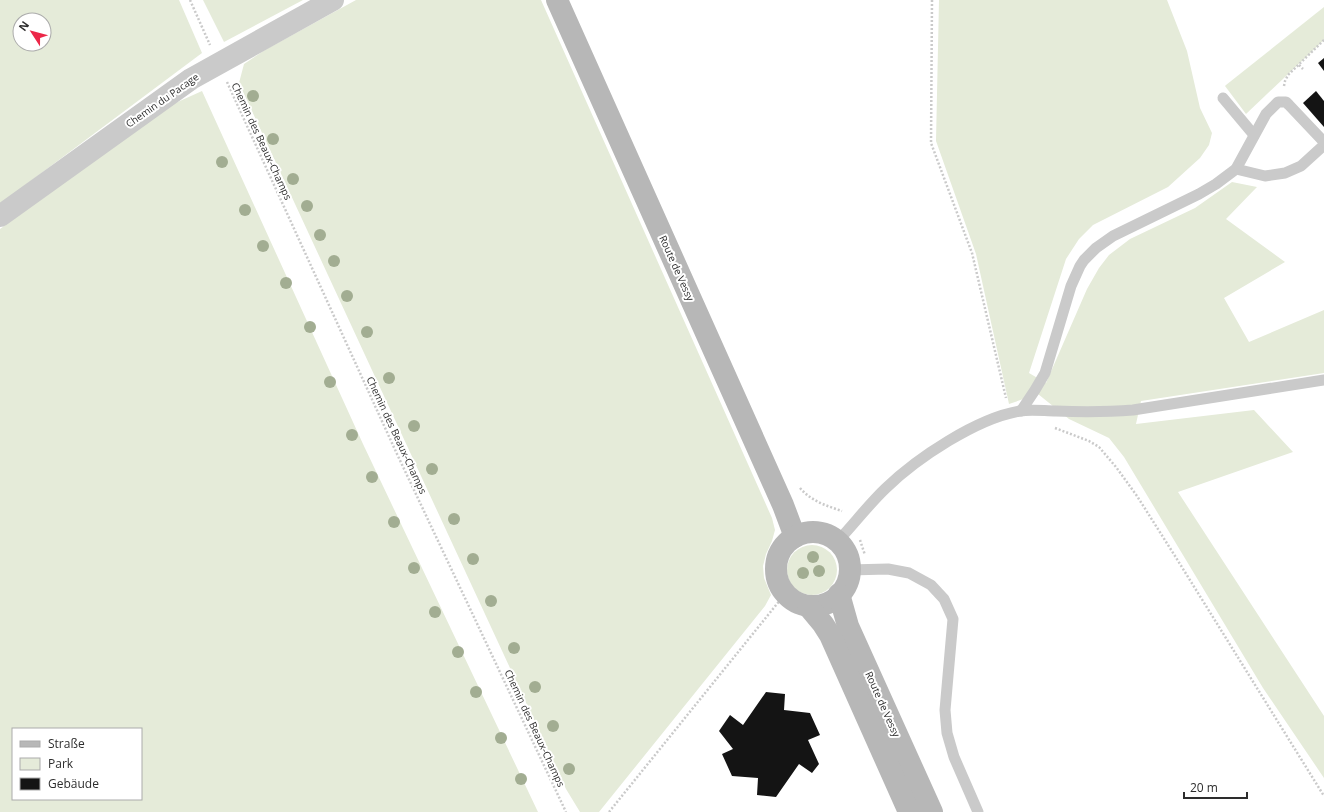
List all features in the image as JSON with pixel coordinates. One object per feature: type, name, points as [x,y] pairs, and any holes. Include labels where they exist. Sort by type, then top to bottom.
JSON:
[{"type":"street","name":"Chemin du Pacage","points":[[0,216],[184,84],[333,0]]},
{"type":"street","name":"Route de Vessy","points":[[557,0],[776,491],[795,537]]},
{"type":"street","points":[[817,533],[830,537],[837,542],[844,550],[848,560],[849,570],[846,583],[840,594],[830,601],[820,605],[808,606],[800,604],[785,594],[780,587],[777,578],[777,559],[781,550],[787,543],[795,537],[803,534],[817,533]]},
{"type":"street","name":"Route de Vessy","points":[[840,594],[848,626],[932,812]]},
{"type":"street","name":"Route de Vessy","points":[[808,606],[830,635],[909,812]]},
{"type":"lane","points":[[1223,98],[1254,135]]},
{"type":"lane","points":[[1021,411],[1045,373],[1071,286],[1080,266],[1096,248],[1113,236],[1199,194],[1216,184],[1236,169],[1254,135],[1271,108],[1278,102],[1286,102],[1324,142]]},
{"type":"lane","points":[[1236,169],[1259,175],[1270,176],[1281,174],[1301,166],[1324,146]]},
{"type":"lane","points":[[837,542],[886,488],[920,460],[950,440],[983,423],[1009,414],[1021,411],[1107,412],[1132,410],[1324,380]]},
{"type":"lane","points":[[849,570],[888,570],[909,573],[931,585],[944,599],[953,619],[945,710],[947,733],[954,757],[978,812]]},
{"type":"path","name":"Chemin des Beaux-Champs","points":[[190,0],[397,454],[566,812]]},
{"type":"path","points":[[932,0],[931,143],[972,253],[1009,414]]},
{"type":"path","points":[[1286,102],[1287,94],[1284,81],[1288,75],[1324,40]]},
{"type":"path","points":[[1299,65],[1303,69]]},
{"type":"path","points":[[1050,427],[1089,441],[1099,448],[1116,467],[1175,556],[1324,796]]},
{"type":"path","points":[[609,812],[785,594]]},
{"type":"green space","points":[[0,0],[179,0],[202,53],[0,204]]},
{"type":"green space","points":[[203,0],[303,0],[224,42]]},
{"type":"green space","points":[[356,0],[541,0],[772,518],[775,530],[763,566],[764,578],[771,595],[765,606],[599,812],[580,812],[566,789],[239,83],[244,64],[265,50]]},
{"type":"green space","points":[[939,0],[1167,0],[1187,51],[1200,108],[1212,133],[1209,145],[1200,158],[1168,187],[1093,225],[1079,239],[1066,259],[1029,373],[1046,383],[1087,289],[1099,268],[1109,255],[1130,239],[1195,208],[1232,182],[1257,187],[1226,219],[1285,262],[1224,298],[1249,342],[1324,310],[1324,373],[1141,401],[1136,424],[1254,410],[1293,452],[1178,492],[1324,716],[1324,778],[1263,688],[1124,457],[1109,438],[1069,419],[1038,394],[1009,404],[976,254],[936,141]]},
{"type":"green space","points":[[1324,7],[1324,40],[1246,114],[1225,86]]},
{"type":"green space","points":[[202,91],[363,444],[538,812],[0,812],[0,229],[171,105]]},
{"type":"green space","points":[[807,545],[817,545],[830,552],[837,565],[837,575],[830,588],[817,595],[807,595],[798,591],[791,584],[787,575],[787,565],[791,556],[798,549]]},
{"type":"building","points":[[1324,58],[1324,71],[1318,63]]},
{"type":"building","points":[[1316,91],[1324,101],[1324,127],[1303,103]]},
{"type":"building","points":[[766,692],[785,694],[784,710],[810,713],[820,735],[808,740],[819,764],[812,773],[799,764],[776,797],[757,795],[758,778],[732,776],[722,754],[733,749],[719,731],[730,715],[743,725]]}]
